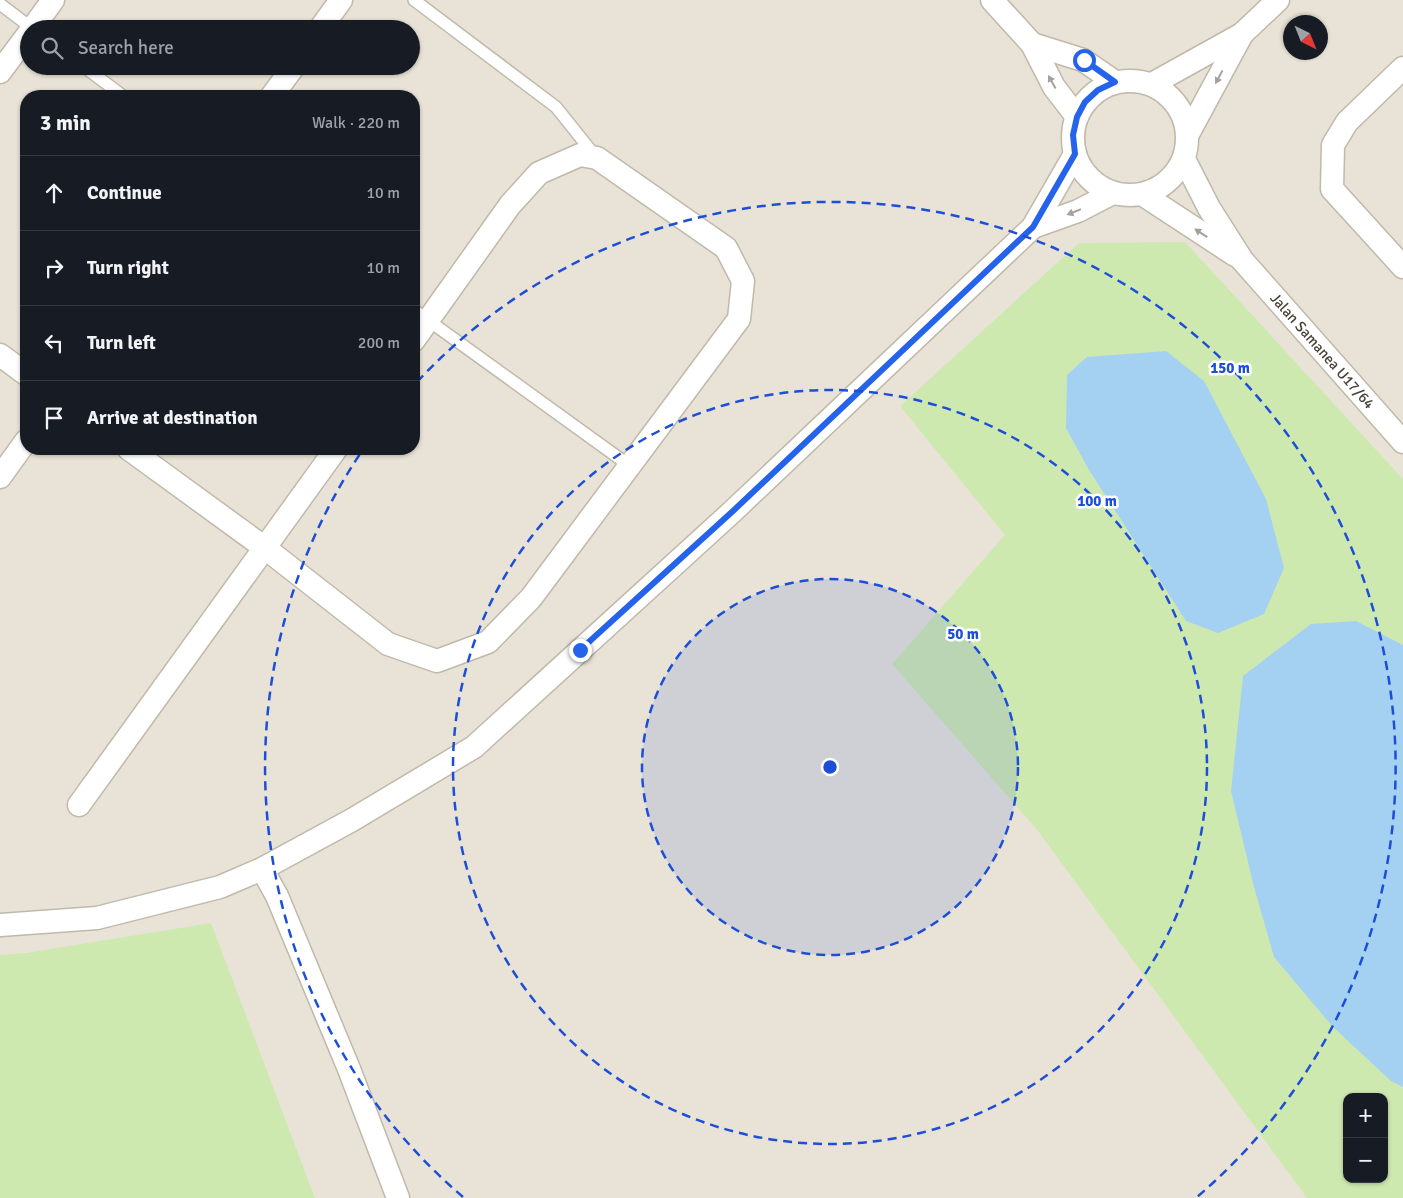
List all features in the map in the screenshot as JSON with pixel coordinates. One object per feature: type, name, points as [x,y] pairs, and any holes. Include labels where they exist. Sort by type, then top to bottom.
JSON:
[{"type":"street","points":[[39,20],[53,0]]},
{"type":"street","points":[[327,20],[341,0]]},
{"type":"street","points":[[992,0],[1032,44],[1054,87],[1077,117]]},
{"type":"street","points":[[1152,84],[1242,34],[1278,0]]},
{"type":"street","points":[[1188,134],[1185,118],[1178,104],[1166,92],[1152,84],[1134,80],[1115,82],[1098,90],[1085,102],[1077,117],[1073,135],[1075,154],[1083,171],[1096,184],[1113,193],[1128,196],[1142,194],[1160,187],[1174,175],[1184,159],[1188,134],[1242,34]]},
{"type":"street","points":[[1032,44],[1084,60],[1115,82]]},
{"type":"street","points":[[0,72],[20,46]]},
{"type":"street","points":[[1403,68],[1347,122],[1332,145],[1332,188],[1403,267]]},
{"type":"street","points":[[276,90],[287,75]]},
{"type":"street","points":[[0,925],[97,918],[220,887],[262,869],[352,820],[474,747],[733,511],[1033,227],[1075,154]]},
{"type":"street","points":[[137,455],[264,548],[388,644],[438,661],[488,642],[531,598],[739,319],[743,281],[726,248],[597,158],[580,155],[539,173],[510,205],[421,315]]},
{"type":"street","name":"Jalan Samanea U17/64","points":[[1184,159],[1209,208],[1242,260],[1403,442]]},
{"type":"street","points":[[1033,227],[1078,211],[1113,193]]},
{"type":"street","name":"Jalan Samanea U17/64","points":[[1142,194],[1242,260]]},
{"type":"street","points":[[0,355],[20,370]]},
{"type":"street","points":[[0,477],[20,449]]},
{"type":"street","points":[[79,805],[332,455]]},
{"type":"street","points":[[262,869],[277,896],[349,1069],[398,1198]]},
{"type":"lane","points":[[414,0],[556,107],[597,158]]},
{"type":"lane","points":[[0,4],[20,20]]},
{"type":"lane","points":[[95,75],[115,90]]},
{"type":"lane","points":[[421,315],[630,466]]},
{"type":"shaded area","points":[[0,0],[1403,0],[1403,1198],[0,1198]]},
{"type":"green space","points":[[1185,242],[1403,479],[1403,1198],[1307,1198],[1038,831],[892,664],[1005,535],[900,406],[1079,243]]},
{"type":"green space","points":[[211,923],[315,1198],[0,1198],[0,955],[26,953]]},
{"type":"water","points":[[1166,351],[1204,381],[1266,499],[1284,568],[1264,614],[1218,633],[1186,621],[1089,470],[1066,428],[1067,375],[1087,357]]},
{"type":"water","points":[[1356,621],[1403,645],[1403,1087],[1391,1081],[1332,1026],[1274,957],[1254,887],[1231,791],[1243,676],[1311,624]]},
{"type":"route","points":[[580,650],[733,511],[1033,227],[1075,154],[1073,135],[1077,117],[1085,102],[1098,90],[1115,82],[1084,60]]}]
